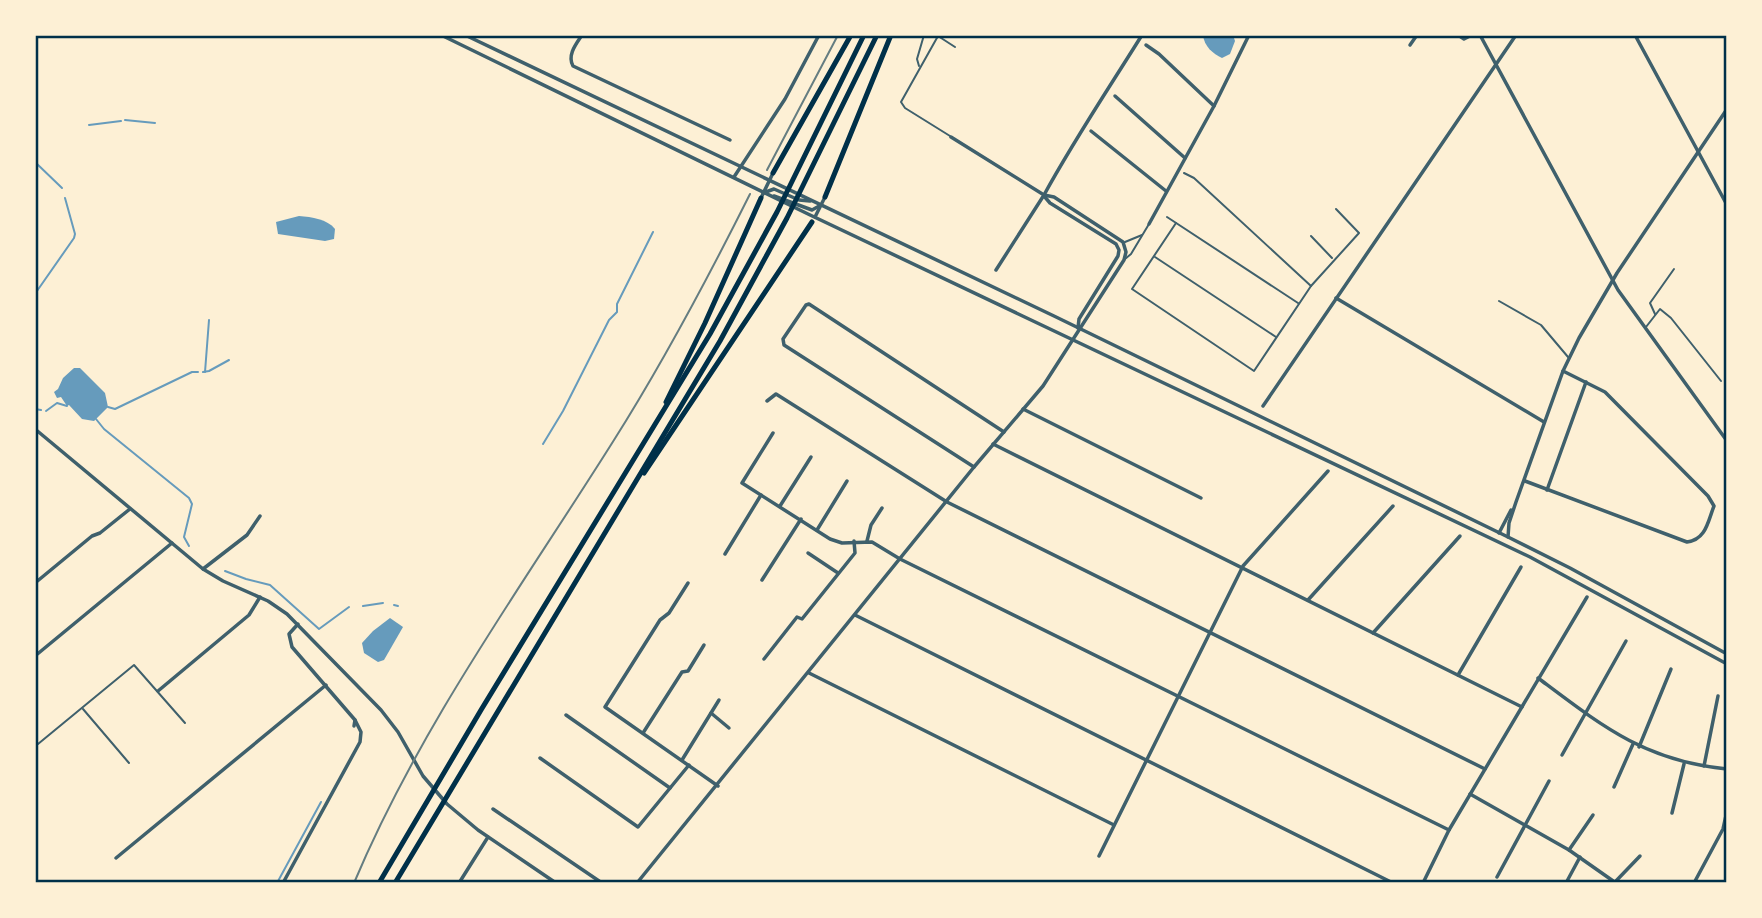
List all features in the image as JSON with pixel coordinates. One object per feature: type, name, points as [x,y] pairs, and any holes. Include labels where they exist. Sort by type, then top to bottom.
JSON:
[{"type":"highway","points":[[773,173],[851,35]]},
{"type":"highway","points":[[379,883],[656,424],[757,248],[864,35]]},
{"type":"highway","points":[[395,883],[748,292],[877,35]]},
{"type":"highway","points":[[825,197],[891,35]]},
{"type":"highway","points":[[656,424],[764,193]]},
{"type":"highway","points":[[631,489],[655,460],[813,220]]},
{"type":"street","points":[[441,35],[750,187],[809,212],[813,220],[1530,557],[1727,664]]},
{"type":"street","points":[[465,35],[1508,537],[1727,654]]},
{"type":"street","points":[[582,35],[571,54],[570,61],[573,66],[730,140]]},
{"type":"street","points":[[734,178],[785,99],[819,35]]},
{"type":"street","points":[[996,270],[1044,195],[1078,134],[1090,120],[1142,35]]},
{"type":"street","points":[[1149,224],[1214,106],[1249,35]]},
{"type":"street","points":[[1410,46],[1417,35]]},
{"type":"street","points":[[1458,35],[1464,39],[1472,35]]},
{"type":"street","points":[[1480,35],[1612,280],[1727,441]]},
{"type":"street","points":[[1263,405],[1516,35]]},
{"type":"street","points":[[1635,35],[1727,205]]},
{"type":"street","points":[[1146,45],[1214,106]]},
{"type":"street","points":[[1115,96],[1185,158]]},
{"type":"street","points":[[1508,537],[1509,523],[1516,502],[1569,358],[1612,280],[1727,109]]},
{"type":"street","points":[[1091,131],[1167,191]]},
{"type":"street","points":[[638,883],[1049,376],[1124,260],[1126,252],[1123,242],[1054,197],[1044,195],[951,137]]},
{"type":"street","points":[[764,193],[773,173]]},
{"type":"street","points":[[764,193],[814,201]]},
{"type":"street","points":[[1044,195],[1050,203],[1116,244],[1119,250],[1118,257],[1079,319],[1078,328]]},
{"type":"street","points":[[813,220],[825,197]]},
{"type":"street","points":[[809,212],[821,205]]},
{"type":"street","points":[[1336,298],[1544,422]]},
{"type":"street","points":[[974,467],[784,345],[783,339],[806,305],[809,304],[1004,432]]},
{"type":"street","points":[[1524,481],[1687,542],[1695,541],[1703,535],[1714,506],[1708,496],[1608,394],[1563,371]]},
{"type":"street","points":[[1547,490],[1586,382]]},
{"type":"street","points":[[767,401],[776,394],[947,502],[1485,769]]},
{"type":"street","points":[[1023,409],[1201,498]]},
{"type":"street","points":[[35,429],[203,569],[260,597],[287,614],[381,710],[394,726],[423,776],[441,798],[488,837],[556,883]]},
{"type":"street","points":[[773,433],[742,483],[817,530],[836,541],[867,541],[1449,830]]},
{"type":"street","points":[[993,444],[1521,707]]},
{"type":"street","points":[[780,506],[811,457]]},
{"type":"street","points":[[1099,856],[1242,568],[1328,471]]},
{"type":"street","points":[[817,530],[847,481]]},
{"type":"street","points":[[725,554],[761,495]]},
{"type":"street","points":[[1499,533],[1516,502]]},
{"type":"street","points":[[1307,601],[1393,506]]},
{"type":"street","points":[[867,541],[871,525],[882,508]]},
{"type":"street","points":[[35,583],[130,509]]},
{"type":"street","points":[[203,569],[247,535],[260,516]]},
{"type":"street","points":[[762,580],[801,519]]},
{"type":"street","points":[[1373,633],[1460,536]]},
{"type":"street","points":[[764,659],[797,617],[802,619],[855,553],[854,541]]},
{"type":"street","points":[[35,656],[172,543]]},
{"type":"street","points":[[808,553],[839,573]]},
{"type":"street","points":[[1458,675],[1521,567]]},
{"type":"street","points":[[688,583],[669,613],[660,620],[605,707],[718,786]]},
{"type":"street","points":[[158,691],[249,615],[260,597]]},
{"type":"street","points":[[1424,883],[1449,830],[1587,597]]},
{"type":"street","points":[[855,615],[1393,883]]},
{"type":"street","points":[[283,883],[360,742],[361,732],[290,643],[289,634],[298,625]]},
{"type":"street","points":[[1562,755],[1626,641]]},
{"type":"street","points":[[643,733],[682,672],[688,671],[704,645]]},
{"type":"street","points":[[1639,747],[1671,669]]},
{"type":"street","points":[[809,673],[1115,825]]},
{"type":"street","points":[[1538,678],[1586,714],[1639,747],[1684,762],[1727,769]]},
{"type":"street","points":[[116,858],[326,685]]},
{"type":"street","points":[[1703,766],[1718,696]]},
{"type":"street","points":[[682,760],[719,700]]},
{"type":"street","points":[[711,713],[729,729]]},
{"type":"street","points":[[566,715],[670,788]]},
{"type":"street","points":[[1614,787],[1633,744]]},
{"type":"street","points":[[540,758],[638,827],[689,765]]},
{"type":"street","points":[[1672,813],[1684,762]]},
{"type":"street","points":[[1497,877],[1549,781]]},
{"type":"street","points":[[1470,794],[1581,857],[1616,883],[1640,856]]},
{"type":"street","points":[[493,809],[603,883]]},
{"type":"street","points":[[1694,883],[1723,829],[1727,811]]},
{"type":"street","points":[[1569,850],[1593,815]]},
{"type":"street","points":[[459,883],[488,837]]},
{"type":"street","points":[[1566,883],[1581,857]]},
{"type":"lane","points":[[919,67],[917,59],[924,35]]},
{"type":"lane","points":[[951,137],[905,108],[901,102],[938,36],[956,47]]},
{"type":"lane","points":[[1184,173],[1202,184],[1311,286]]},
{"type":"lane","points":[[1175,223],[1132,289],[1254,371],[1298,303],[1359,233],[1336,209]]},
{"type":"lane","points":[[1167,218],[1298,303]]},
{"type":"lane","points":[[1124,260],[1149,224]]},
{"type":"lane","points":[[1123,242],[1143,235]]},
{"type":"lane","points":[[1311,236],[1334,259]]},
{"type":"lane","points":[[1154,256],[1276,337]]},
{"type":"lane","points":[[1656,315],[1650,303],[1674,269]]},
{"type":"lane","points":[[1499,301],[1541,325],[1569,358]]},
{"type":"lane","points":[[1645,329],[1660,309],[1671,318],[1721,381]]},
{"type":"lane","points":[[38,744],[134,665],[185,723]]},
{"type":"lane","points":[[82,708],[129,763]]},
{"type":"water","points":[[1203,35],[1234,38],[1230,54],[1222,58],[1215,54],[1207,46]]},
{"type":"water","points":[[299,216],[328,223],[335,229],[334,239],[325,241],[278,234],[276,222]]},
{"type":"water","points":[[74,368],[80,368],[105,393],[108,407],[94,421],[82,419],[61,397],[57,398],[54,392]]},
{"type":"water","points":[[390,618],[403,627],[384,660],[378,662],[364,653],[362,643]]},
{"type":"waterway","points":[[125,120],[155,123]]},
{"type":"waterway","points":[[89,125],[121,121]]},
{"type":"waterway","points":[[35,162],[62,188]]},
{"type":"waterway","points":[[35,297],[74,238],[65,198]]},
{"type":"waterway","points":[[543,444],[563,411],[609,320],[617,312],[617,304],[653,232]]},
{"type":"waterway","points":[[205,372],[209,320]]},
{"type":"waterway","points":[[203,372],[229,360]]},
{"type":"waterway","points":[[108,407],[115,409],[192,372],[198,372]]},
{"type":"waterway","points":[[46,411],[57,403],[67,406]]},
{"type":"waterway","points":[[35,409],[41,410]]},
{"type":"waterway","points":[[96,419],[104,429],[189,498],[192,504],[184,537],[189,546]]},
{"type":"waterway","points":[[225,571],[270,585],[319,629],[349,607]]},
{"type":"waterway","points":[[363,606],[383,603]]},
{"type":"waterway","points":[[394,605],[398,606]]},
{"type":"waterway","points":[[277,883],[321,802]]},
{"type":"railway","points":[[767,170],[838,35]]},
{"type":"railway","points":[[354,883],[410,767],[442,711],[650,380],[750,194]]}]
